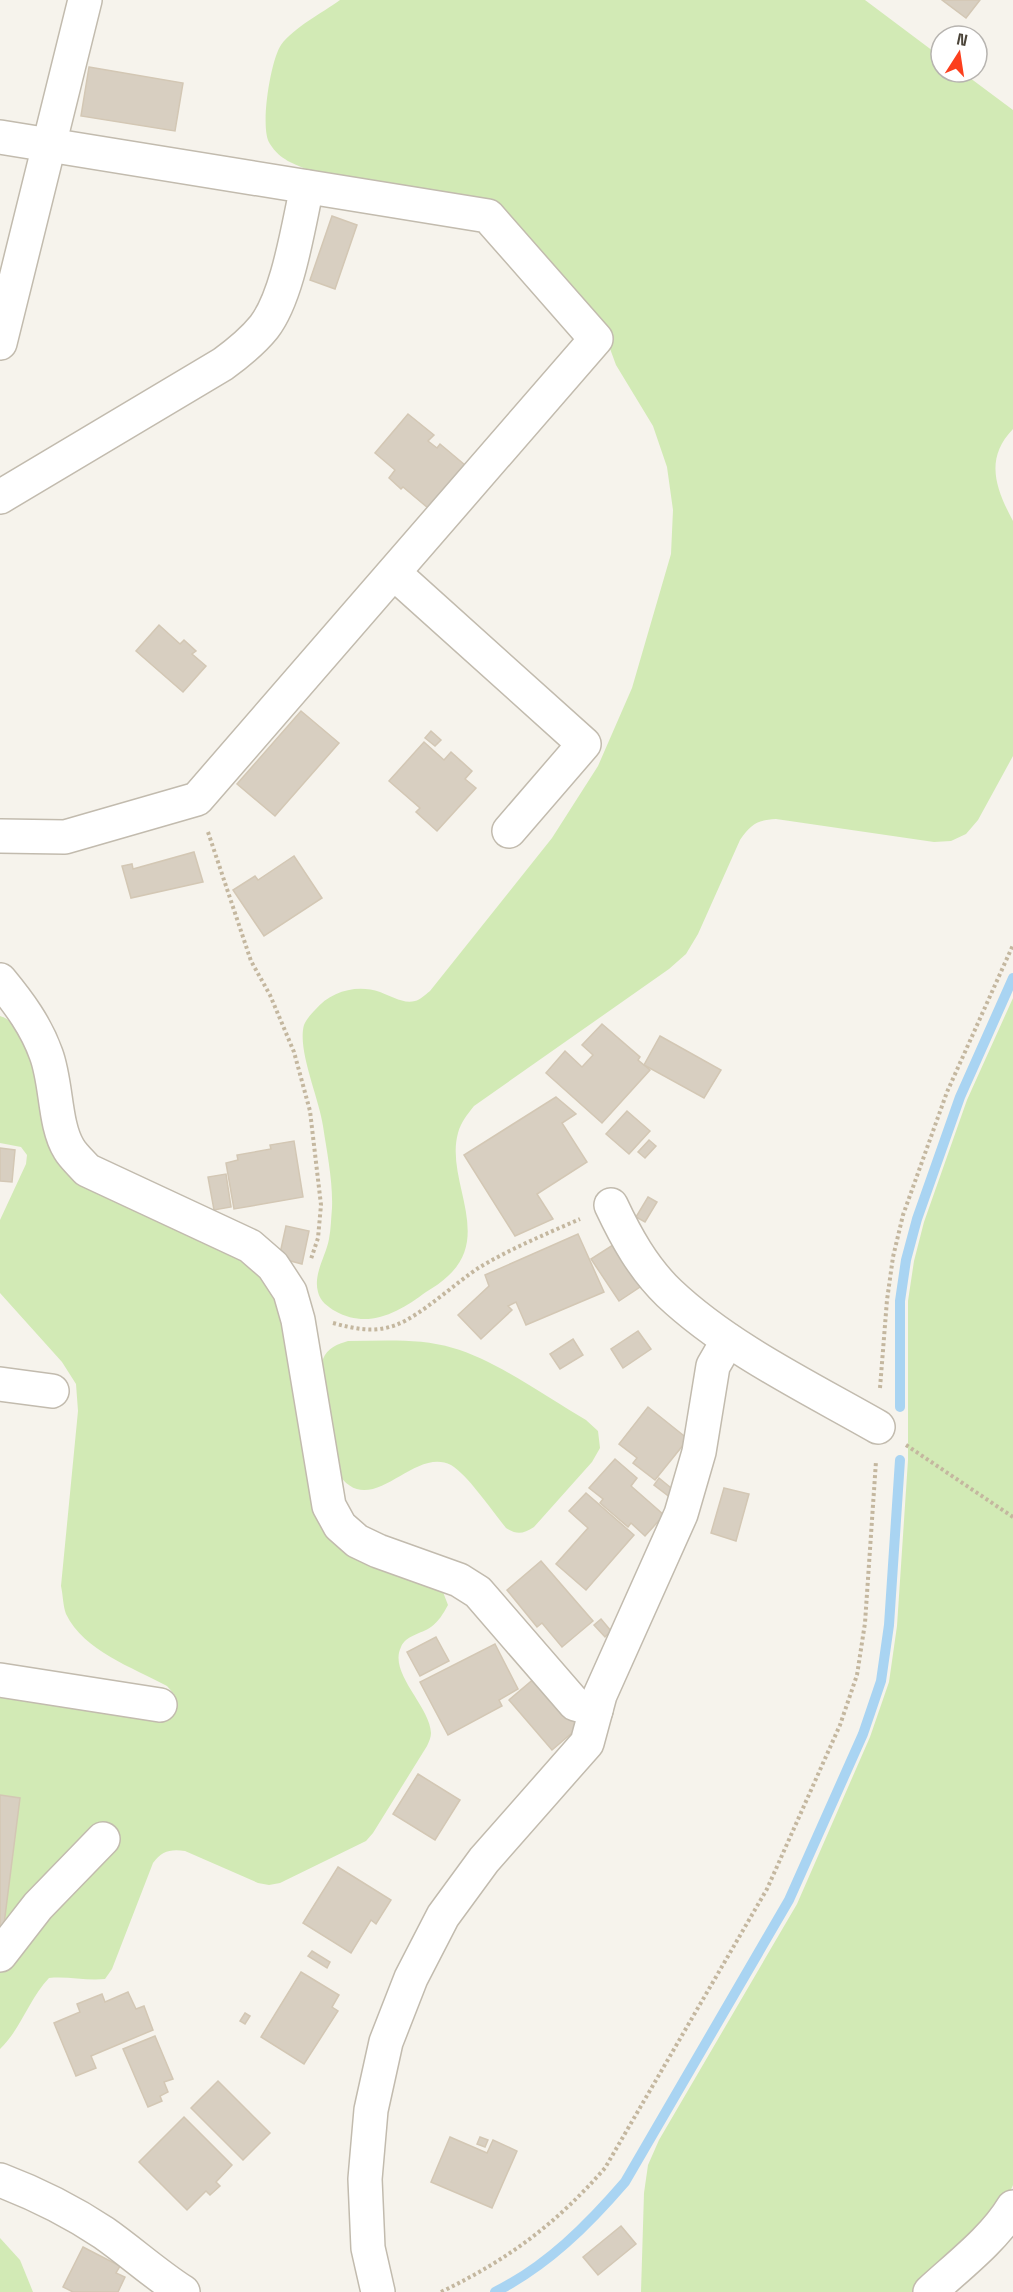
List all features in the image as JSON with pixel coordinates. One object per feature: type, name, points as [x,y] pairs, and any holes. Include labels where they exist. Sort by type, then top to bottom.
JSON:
[{"type":"street","points":[[0,343],[85,0]]},
{"type":"street","points":[[0,137],[488,216],[596,339],[197,800],[65,837],[0,836]]},
{"type":"street","points":[[0,497],[213,370],[246,347],[265,326],[279,300],[307,187]]},
{"type":"street","points":[[394,573],[584,744],[509,831]]},
{"type":"street","points":[[0,980],[32,1023],[46,1055],[55,1087],[59,1121],[68,1148],[87,1170],[250,1246],[273,1266],[290,1292],[329,1506],[340,1526],[357,1541],[378,1551],[438,1571],[478,1592],[575,1704],[596,1710]]},
{"type":"street","points":[[611,1205],[626,1237],[645,1266],[668,1292],[718,1334],[878,1427]]},
{"type":"street","points":[[378,2292],[368,2248],[365,2179],[371,2110],[386,2042],[411,1978],[443,1917],[484,1860],[587,1743],[600,1695],[681,1514],[699,1452],[713,1366],[728,1340]]},
{"type":"street","points":[[0,1384],[52,1391]]},
{"type":"street","points":[[0,1680],[160,1705]]},
{"type":"street","points":[[0,1955],[38,1906],[103,1839]]},
{"type":"street","points":[[0,2180],[28,2190],[68,2210],[106,2234],[160,2277],[183,2292]]},
{"type":"street","points":[[930,2292],[991,2235],[1006,2219],[1013,2207]]},
{"type":"path","points":[[197,800],[251,961],[270,995],[294,1052],[310,1111],[321,1205],[318,1238],[295,1312],[356,1330],[378,1330],[398,1324],[497,1258],[611,1205]]},
{"type":"path","points":[[441,2292],[488,2268],[521,2247],[551,2224],[605,2168],[767,1889],[840,1725],[857,1675],[865,1623],[887,1299],[893,1257],[903,1215],[947,1092],[1013,945]]},
{"type":"path","points":[[912,1449],[1013,1517]]},
{"type":"green space","points":[[340,0],[865,0],[929,48],[929,84],[978,84],[1013,110],[1013,429],[998,452],[996,474],[998,486],[1013,521],[1013,756],[978,820],[966,834],[951,841],[934,842],[776,819],[764,820],[751,827],[740,840],[698,934],[686,954],[669,969],[474,1106],[459,1129],[456,1151],[457,1169],[468,1225],[467,1243],[461,1260],[448,1276],[405,1306],[372,1319],[348,1316],[332,1309],[322,1301],[318,1292],[318,1272],[330,1231],[332,1188],[321,1115],[303,1047],[304,1025],[321,1003],[345,991],[371,990],[406,1001],[415,1001],[423,997],[552,838],[598,766],[632,688],[671,554],[673,510],[667,467],[653,426],[616,365],[598,316],[496,201],[311,171],[283,158],[270,144],[267,136],[266,110],[270,79],[277,53],[286,39]]},
{"type":"green space","points":[[1013,998],[1013,2185],[1009,2194],[914,2292],[641,2292],[644,2193],[648,2165],[659,2140],[797,1904],[870,1737],[889,1682],[897,1626],[908,1460],[908,1301],[914,1261],[924,1222],[967,1100]]},
{"type":"green space","points":[[0,1016],[11,1022],[27,1047],[38,1079],[46,1124],[242,1258],[262,1275],[278,1298],[311,1486],[443,1592],[448,1605],[434,1625],[410,1637],[401,1647],[400,1668],[424,1712],[431,1736],[427,1746],[366,1841],[280,1883],[269,1885],[258,1883],[185,1851],[175,1850],[163,1853],[153,1863],[112,1969],[105,1979],[49,1978],[14,2032],[0,2049],[0,1694],[175,1705],[174,1694],[167,1686],[124,1665],[97,1648],[74,1627],[65,1611],[61,1586],[78,1411],[76,1384],[62,1362],[0,1293],[0,1220],[26,1164],[27,1155],[21,1147],[0,1143]]},
{"type":"green space","points":[[348,1341],[428,1343],[453,1348],[487,1361],[586,1420],[598,1431],[600,1448],[592,1462],[534,1527],[520,1533],[506,1528],[472,1485],[451,1465],[436,1462],[421,1465],[377,1488],[362,1490],[349,1485],[336,1470],[321,1381],[321,1368],[327,1352]]},
{"type":"green space","points":[[0,2238],[20,2260],[33,2292],[0,2292]]},
{"type":"building","points":[[942,0],[980,0],[966,18]]},
{"type":"building","points":[[89,67],[183,83],[175,131],[81,116]]},
{"type":"building","points":[[332,216],[357,225],[335,289],[310,280]]},
{"type":"building","points":[[408,414],[434,435],[428,441],[437,448],[440,444],[465,465],[428,508],[389,478],[395,470],[375,453]]},
{"type":"building","points":[[159,625],[180,644],[184,640],[196,651],[192,654],[206,666],[183,692],[136,651]]},
{"type":"building","points":[[301,711],[339,743],[275,816],[237,784]]},
{"type":"building","points":[[431,731],[441,740],[435,746],[425,738]]},
{"type":"building","points":[[424,742],[444,760],[451,752],[472,771],[465,779],[476,788],[437,831],[416,812],[420,808],[389,781]]},
{"type":"building","points":[[194,852],[203,882],[131,898],[122,866],[132,864],[133,869]]},
{"type":"building","points":[[294,856],[322,898],[264,936],[233,890],[255,876],[258,880]]},
{"type":"building","points":[[602,1024],[640,1057],[638,1060],[650,1070],[602,1123],[546,1073],[565,1051],[582,1067],[593,1055],[582,1045]]},
{"type":"building","points":[[660,1036],[721,1070],[704,1098],[644,1065]]},
{"type":"building","points":[[556,1097],[576,1114],[562,1123],[587,1162],[537,1194],[553,1219],[515,1236],[464,1155]]},
{"type":"building","points":[[627,1111],[650,1131],[629,1154],[606,1134]]},
{"type":"building","points":[[649,1140],[656,1146],[645,1158],[638,1152]]},
{"type":"building","points":[[294,1141],[303,1197],[234,1209],[226,1163],[238,1160],[237,1155],[271,1149],[270,1145]]},
{"type":"building","points":[[0,1148],[15,1150],[12,1182],[0,1181]]},
{"type":"building","points":[[226,1174],[231,1207],[214,1210],[208,1177]]},
{"type":"building","points":[[648,1197],[657,1202],[645,1222],[636,1217]]},
{"type":"building","points":[[286,1226],[309,1231],[302,1264],[279,1258]]},
{"type":"building","points":[[578,1234],[604,1292],[526,1325],[516,1302],[508,1306],[512,1310],[481,1339],[458,1315],[489,1286],[485,1275]]},
{"type":"building","points":[[616,1243],[643,1285],[619,1301],[591,1259]]},
{"type":"building","points":[[638,1331],[651,1349],[623,1368],[611,1349]]},
{"type":"building","points":[[573,1339],[583,1355],[560,1369],[550,1354]]},
{"type":"building","points":[[648,1407],[688,1439],[655,1480],[633,1463],[637,1458],[619,1444]]},
{"type":"building","points":[[615,1459],[637,1478],[631,1486],[664,1515],[645,1536],[631,1523],[628,1527],[600,1503],[603,1499],[589,1488]]},
{"type":"building","points":[[659,1478],[676,1492],[671,1498],[654,1485]]},
{"type":"building","points":[[724,1488],[749,1494],[736,1541],[711,1533]]},
{"type":"building","points":[[586,1493],[634,1535],[586,1590],[556,1564],[588,1528],[569,1511]]},
{"type":"building","points":[[541,1561],[593,1621],[562,1647],[542,1623],[537,1627],[507,1590]]},
{"type":"building","points":[[601,1619],[611,1631],[605,1637],[594,1625]]},
{"type":"building","points":[[436,1637],[449,1661],[420,1676],[407,1652]]},
{"type":"building","points":[[495,1644],[518,1689],[499,1700],[502,1706],[448,1735],[420,1682]]},
{"type":"building","points":[[536,1677],[579,1727],[552,1750],[509,1700]]},
{"type":"building","points":[[418,1774],[460,1800],[435,1840],[393,1814]]},
{"type":"building","points":[[0,1795],[20,1798],[2,1940],[0,1940]]},
{"type":"building","points":[[338,1867],[391,1900],[376,1924],[371,1920],[351,1953],[303,1923]]},
{"type":"building","points":[[312,1951],[330,1962],[327,1968],[308,1956]]},
{"type":"building","points":[[301,1972],[339,1995],[332,2007],[338,2011],[304,2064],[261,2037]]},
{"type":"building","points":[[128,1992],[136,2009],[144,2006],[153,2030],[91,2056],[96,2068],[76,2076],[54,2023],[80,2012],[77,2004],[102,1994],[105,2002]]},
{"type":"building","points":[[245,2013],[250,2016],[245,2024],[240,2021]]},
{"type":"building","points":[[155,2036],[173,2079],[164,2082],[168,2092],[160,2096],[162,2101],[148,2107],[123,2049]]},
{"type":"building","points":[[218,2081],[270,2133],[243,2160],[191,2108]]},
{"type":"building","points":[[184,2117],[232,2165],[216,2182],[220,2186],[210,2195],[206,2191],[187,2210],[139,2162]]},
{"type":"building","points":[[450,2137],[487,2153],[493,2140],[517,2151],[492,2208],[431,2182]]},
{"type":"building","points":[[480,2137],[488,2140],[485,2147],[477,2144]]},
{"type":"building","points":[[621,2226],[636,2244],[598,2275],[583,2257]]},
{"type":"building","points":[[83,2247],[120,2266],[116,2273],[125,2277],[118,2292],[73,2292],[63,2287]]},
{"type":"waterway","points":[[900,1407],[900,1301],[906,1260],[917,1219],[960,1097],[1013,978]]},
{"type":"waterway","points":[[495,2292],[532,2270],[566,2243],[625,2182],[789,1900],[863,1734],[881,1681],[889,1625],[900,1460]]}]
